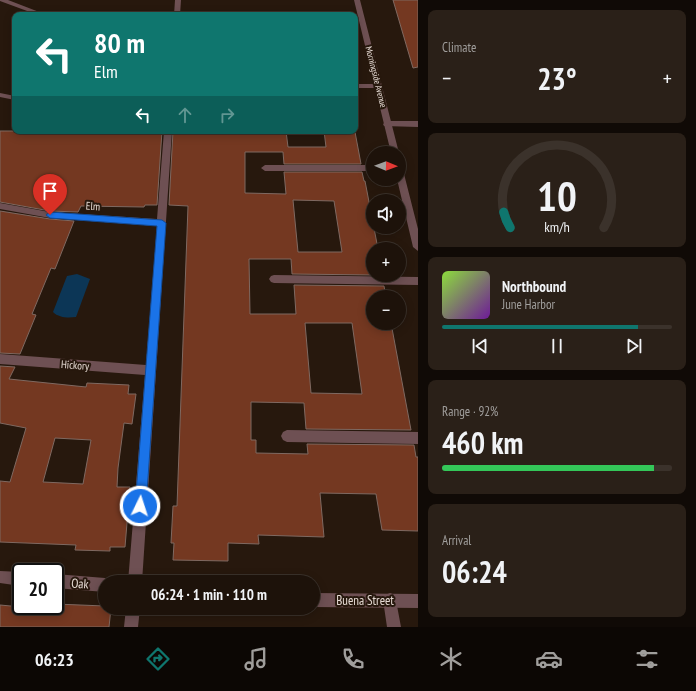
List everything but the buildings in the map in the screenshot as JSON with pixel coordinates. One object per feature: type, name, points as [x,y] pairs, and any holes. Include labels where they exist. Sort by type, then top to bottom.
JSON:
[{"type":"street","points":[[2,0],[36,12]]},
{"type":"street","points":[[177,12],[178,0]]},
{"type":"street","name":"Morningside Avenue","points":[[357,0],[393,146]]},
{"type":"street","points":[[358,86],[378,86]]},
{"type":"street","points":[[0,95],[12,97]]},
{"type":"street","points":[[387,124],[418,124]]},
{"type":"street","points":[[135,575],[168,134]]},
{"type":"street","points":[[264,168],[366,168]]},
{"type":"street","points":[[404,186],[415,219],[418,247]]},
{"type":"street","name":"Elm","points":[[0,206],[50,215],[162,223]]},
{"type":"street","points":[[274,279],[418,281]]},
{"type":"street","name":"Hickory","points":[[0,359],[150,370]]},
{"type":"street","points":[[287,436],[418,438]]},
{"type":"street","points":[[0,577],[12,578]]},
{"type":"street","name":"Oak","points":[[64,582],[98,584]]},
{"type":"street","name":"Buena Street","points":[[320,600],[418,600]]},
{"type":"street","points":[[390,600],[394,627]]},
{"type":"street","points":[[131,627],[132,615]]},
{"type":"water","points":[[77,274],[90,279],[76,317],[58,315],[53,312],[67,276]]},
{"type":"route","points":[[50,215],[162,223],[140,506]]}]
